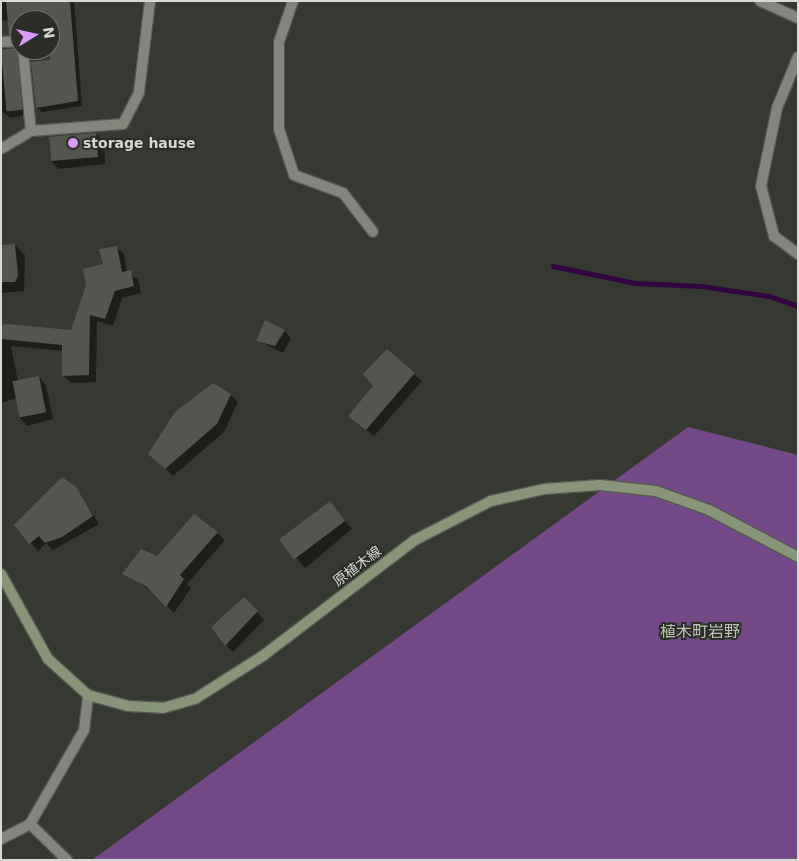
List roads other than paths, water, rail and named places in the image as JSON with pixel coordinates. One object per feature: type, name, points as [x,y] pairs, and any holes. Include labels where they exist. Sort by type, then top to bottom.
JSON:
[{"type":"main road","name":"原植木線","points":[[88,695],[146,707],[195,699],[264,655],[415,540],[491,501],[544,490],[600,485],[656,491],[709,510],[798,557]]},
{"type":"main road","points":[[1,574],[48,659],[88,695]]},
{"type":"street","points":[[1,149],[32,131],[123,124],[139,92],[150,1]]},
{"type":"street","points":[[293,1],[279,42],[279,129],[294,175],[342,193],[373,232]]},
{"type":"street","points":[[760,1],[798,18]]},
{"type":"street","points":[[798,57],[777,108],[761,186],[774,236],[798,254]]},
{"type":"street","points":[[24,60],[32,131]]},
{"type":"street","points":[[1,839],[30,824],[84,730],[88,695]]},
{"type":"street","points":[[30,824],[67,860]]},
{"type":"waterway","points":[[553,266],[635,283],[701,286],[769,296],[798,306]]},
{"type":"place","name":"storage hause","points":[[73,143]]},
{"type":"district","name":"植木町岩野","points":[[700,632]]}]
